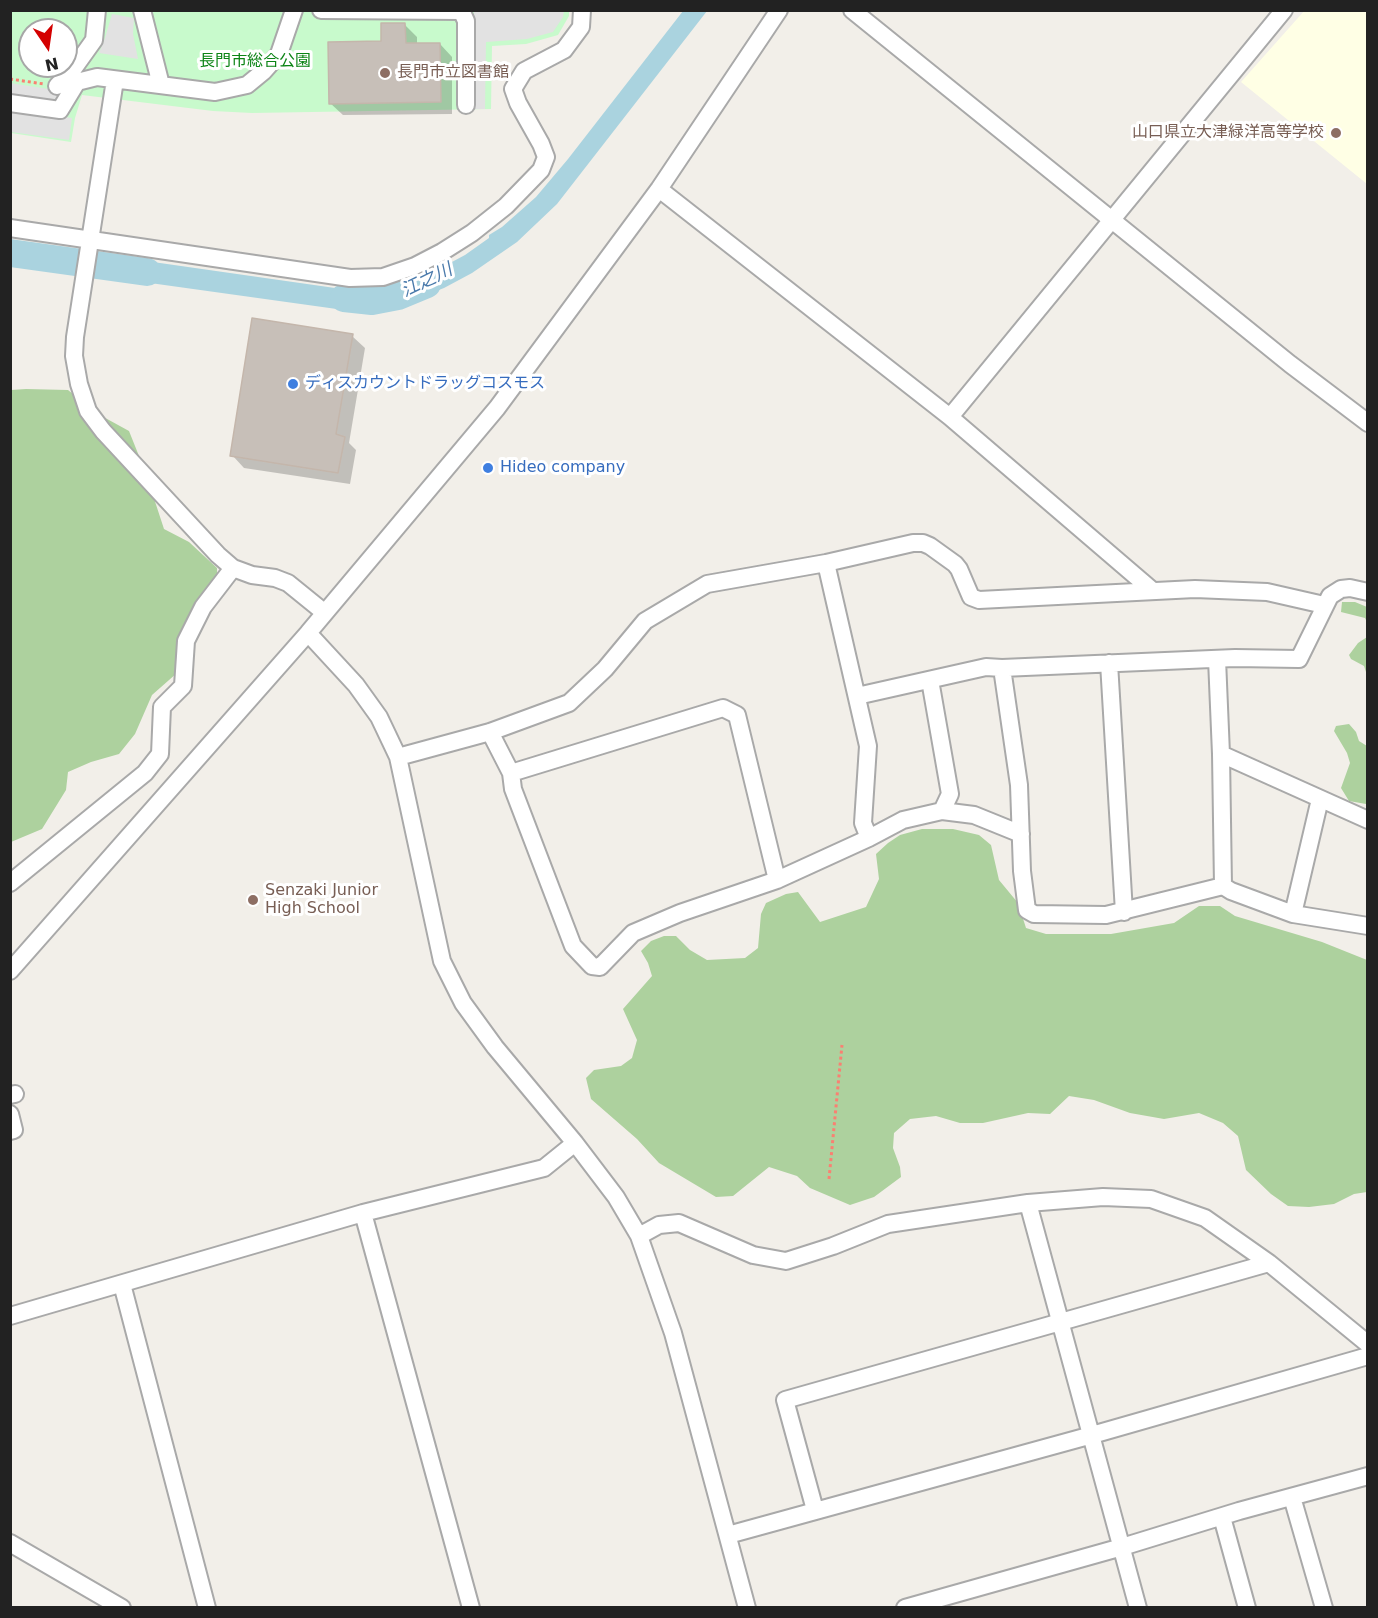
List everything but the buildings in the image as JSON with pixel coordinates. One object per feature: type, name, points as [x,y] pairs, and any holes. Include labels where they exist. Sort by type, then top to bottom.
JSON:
[{"type":"street","points":[[57,86],[74,68],[94,40],[97,10]]},
{"type":"street","points":[[142,10],[161,86]]},
{"type":"street","points":[[10,103],[60,110],[77,82],[97,78],[215,92],[247,85],[264,72],[279,54],[294,10]]},
{"type":"street","points":[[321,10],[461,11],[466,21],[466,105]]},
{"type":"street","points":[[10,228],[350,278],[383,277],[415,266],[472,233],[506,206],[541,170],[546,157],[542,144],[518,103],[513,89],[524,71],[564,50],[581,27],[582,10]]},
{"type":"street","points":[[10,971],[308,633],[497,408],[659,189],[779,10]]},
{"type":"street","points":[[852,10],[1290,364],[1368,423]]},
{"type":"street","points":[[950,417],[1284,10]]},
{"type":"street","points":[[116,80],[75,337],[74,356],[79,384],[88,411],[103,431],[218,555],[233,568],[288,583],[325,613]]},
{"type":"street","points":[[659,189],[950,417],[1153,591]]},
{"type":"street","points":[[398,757],[490,732],[569,703],[605,669],[645,621],[707,584],[826,563],[913,543],[923,543],[955,564],[971,597],[979,600],[1195,589],[1267,592],[1324,605]]},
{"type":"street","points":[[826,563],[868,746],[863,823],[869,838]]},
{"type":"street","points":[[10,883],[145,772],[160,754],[162,707],[183,686],[186,641],[203,607],[233,568]]},
{"type":"street","points":[[857,696],[986,667],[1217,659],[1299,659],[1330,596],[1341,589],[1350,588],[1368,592]]},
{"type":"street","points":[[308,633],[356,686],[379,717],[398,757],[442,961],[463,1003],[495,1047],[576,1143],[616,1197],[639,1236],[673,1333],[747,1608]]},
{"type":"street","points":[[1217,659],[1223,886]]},
{"type":"street","points":[[1109,663],[1124,912]]},
{"type":"street","points":[[1002,668],[1019,785],[1022,872],[1028,910],[1035,914],[1106,915],[1223,886],[1293,914],[1368,926]]},
{"type":"street","points":[[930,680],[950,794],[942,811]]},
{"type":"street","points":[[511,773],[723,708],[737,716],[777,880]]},
{"type":"street","points":[[490,732],[511,773],[513,789],[573,946],[592,966],[600,967],[633,933],[680,913],[777,880],[903,820],[942,811],[974,815],[1021,834]]},
{"type":"street","points":[[1221,754],[1368,820]]},
{"type":"street","points":[[1293,914],[1320,799]]},
{"type":"street","points":[[10,1114],[14,1130],[10,1131]]},
{"type":"street","points":[[10,1316],[363,1213],[544,1168],[576,1143]]},
{"type":"street","points":[[639,1236],[659,1225],[679,1223],[753,1255],[786,1261],[833,1246],[888,1224],[1028,1203],[1103,1197],[1151,1199],[1205,1218],[1269,1263],[1368,1344]]},
{"type":"street","points":[[1028,1203],[1138,1608]]},
{"type":"street","points":[[363,1213],[471,1608]]},
{"type":"street","points":[[816,1510],[785,1400],[1269,1263]]},
{"type":"street","points":[[122,1284],[207,1608]]},
{"type":"street","points":[[728,1535],[1368,1356]]},
{"type":"street","points":[[905,1608],[1368,1476]]},
{"type":"street","points":[[1292,1497],[1324,1608]]},
{"type":"street","points":[[1222,1516],[1247,1608]]},
{"type":"street","points":[[10,1542],[122,1608]]},
{"type":"path","points":[[10,79],[57,86]]},
{"type":"path","points":[[829,1179],[842,1045]]},
{"type":"shaded area","name":"山口県立大津緑洋高等学校","points":[[1305,10],[1367,11],[1367,184],[1241,82]]},
{"type":"shaded area","points":[[474,11],[564,11],[563,17],[553,32],[527,39],[486,42],[485,109],[473,109]]},
{"type":"shaded area","points":[[112,14],[134,18],[133,34],[138,59],[99,53]]},
{"type":"shaded area","points":[[10,83],[61,91],[54,101],[11,96]]},
{"type":"shaded area","points":[[11,109],[72,118],[69,140],[11,132]]},
{"type":"green space","name":"長門市総合公園","points":[[10,11],[569,11],[569,16],[558,35],[526,44],[492,46],[491,109],[252,113],[213,111],[82,95],[71,142],[11,133]]},
{"type":"green space","points":[[11,390],[68,390],[98,414],[129,431],[164,529],[189,542],[217,568],[217,603],[191,643],[177,673],[152,695],[135,734],[119,754],[68,772],[66,790],[42,829],[11,842]]},
{"type":"green space","points":[[1342,602],[1355,602],[1367,607],[1367,622],[1365,618],[1341,612]]},
{"type":"green space","points":[[1367,637],[1367,675],[1364,666],[1351,659],[1349,655],[1358,643]]},
{"type":"green space","points":[[1349,724],[1356,732],[1359,741],[1367,746],[1367,807],[1366,804],[1349,801],[1341,788],[1350,763],[1334,731],[1336,726]]},
{"type":"green space","points":[[922,829],[953,829],[979,835],[991,845],[999,880],[1018,903],[1026,928],[1046,934],[1111,934],[1174,923],[1199,906],[1220,906],[1235,916],[1322,942],[1367,960],[1367,1192],[1354,1194],[1334,1204],[1309,1207],[1288,1206],[1271,1194],[1246,1170],[1238,1136],[1223,1123],[1199,1113],[1164,1119],[1130,1113],[1094,1100],[1069,1096],[1050,1114],[1028,1113],[983,1123],[960,1123],[936,1116],[910,1119],[894,1133],[893,1148],[901,1177],[874,1197],[850,1205],[810,1188],[797,1176],[769,1167],[733,1196],[716,1197],[659,1163],[637,1139],[591,1099],[586,1078],[594,1070],[621,1066],[632,1058],[637,1040],[623,1009],[652,976],[641,951],[651,941],[664,936],[676,936],[690,950],[707,960],[745,958],[758,948],[761,914],[766,903],[786,894],[798,892],[820,922],[866,907],[879,879],[876,854],[900,835]]},
{"type":"water","points":[[683,11],[707,11],[557,204],[517,242],[472,273],[444,288],[393,308],[390,286],[411,281],[465,255],[489,238],[489,235],[502,227],[536,197]]},
{"type":"water","points":[[10,241],[102,255],[98,276],[11,263]]},
{"type":"water","points":[[111,256],[335,288],[357,290],[379,288],[383,309],[351,311],[107,277]]},
{"type":"waterway","name":"江之川","points":[[10,253],[147,272]]},
{"type":"waterway","name":"江之川","points":[[344,298],[372,301],[398,296],[427,284]]},
{"type":"place","name":"長門市立図書館","points":[[385,73]]},
{"type":"place","name":"山口県立大津緑洋高等学校","points":[[1336,133]]},
{"type":"place","name":"ディスカウントドラッグコスモス","points":[[293,384]]},
{"type":"place","name":"Hideo company","points":[[488,468]]},
{"type":"place","name":"Senzaki Junior High School","points":[[253,900]]}]
